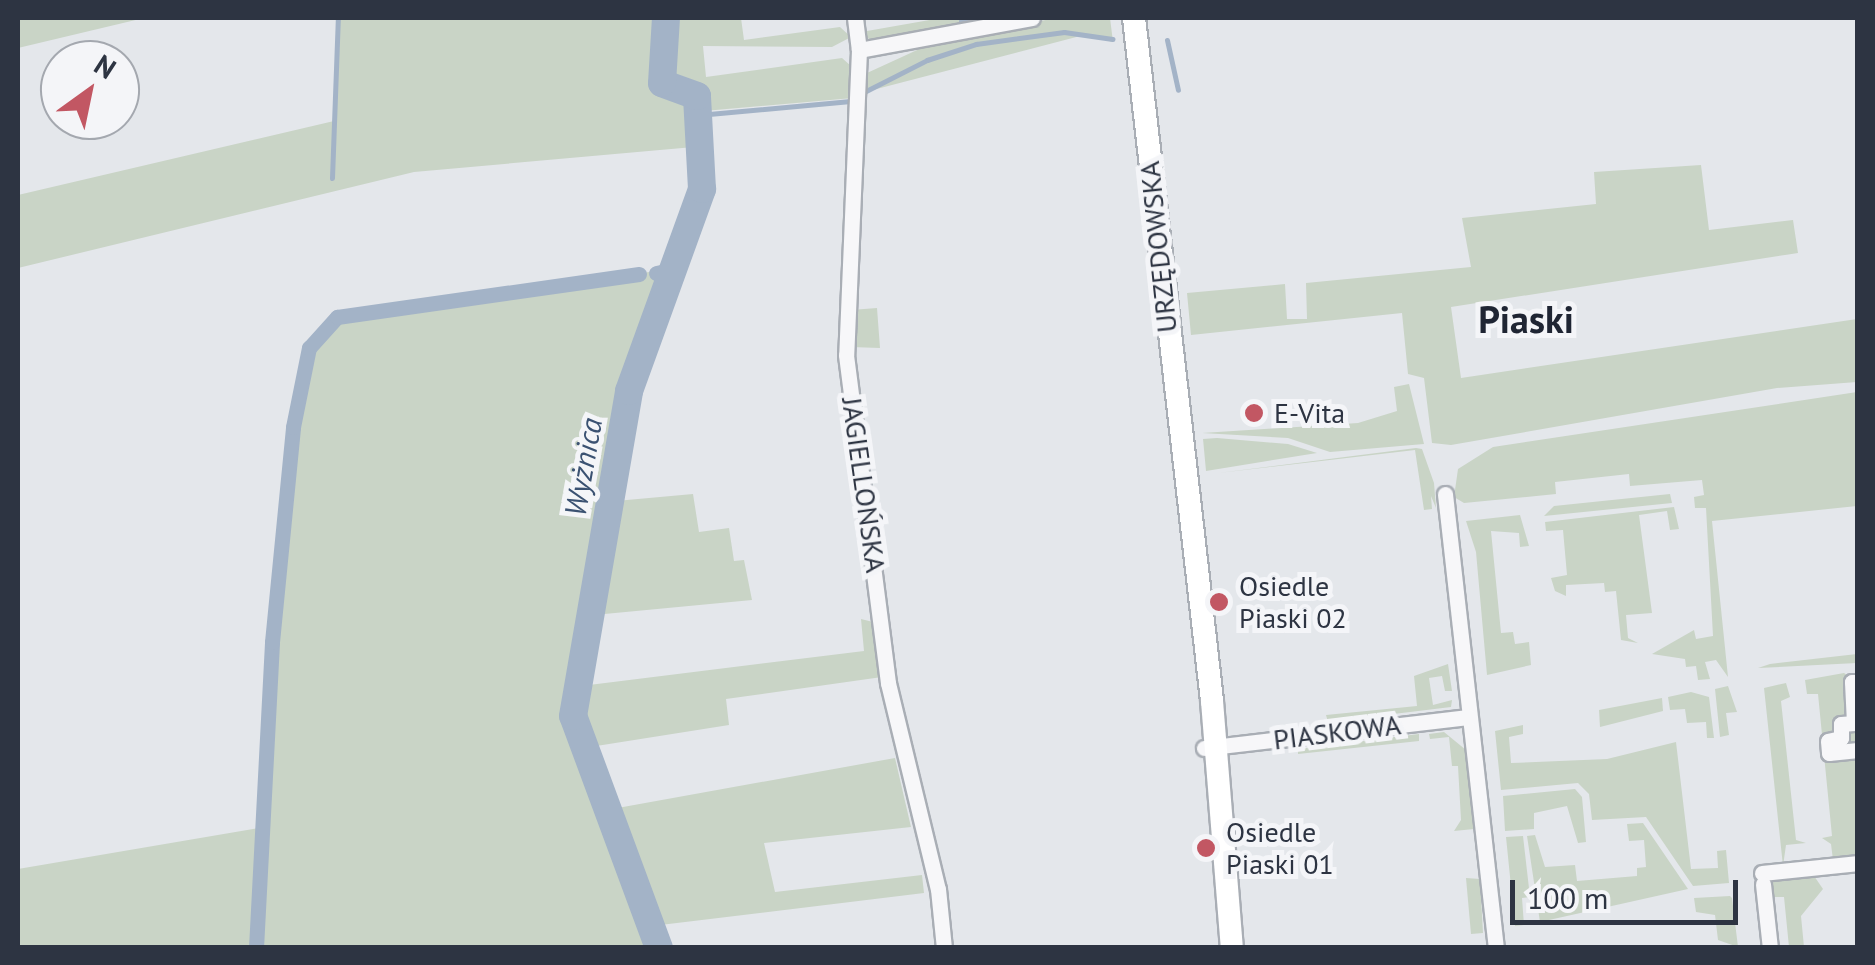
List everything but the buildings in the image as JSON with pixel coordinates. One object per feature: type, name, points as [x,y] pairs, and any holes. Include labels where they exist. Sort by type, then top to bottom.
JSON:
[{"type":"street","name":"JAGIELLOŃSKA","points":[[855,18],[859,50],[846,355],[888,683],[935,874],[944,948]]},
{"type":"street","points":[[859,50],[1032,18]]},
{"type":"street","name":"URZĘDOWSKA","points":[[1134,18],[1182,477],[1180,522],[1211,747],[1232,948]]},
{"type":"street","points":[[1445,494],[1475,722],[1496,948]]},
{"type":"street","points":[[1858,682],[1852,682],[1854,724],[1841,724],[1842,738],[1828,741],[1830,753],[1858,750]]},
{"type":"street","name":"PIASKOWA","points":[[1211,747],[1475,722]]},
{"type":"street","points":[[1770,948],[1762,879],[1858,864]]},
{"type":"green space","points":[[18,18],[144,18],[40,40],[18,48]]},
{"type":"green space","points":[[338,18],[741,18],[744,40],[840,27],[851,37],[832,47],[703,46],[706,77],[842,58],[851,66],[853,98],[704,111],[705,146],[414,172],[18,268],[18,195],[334,121]]},
{"type":"green space","points":[[860,18],[867,31],[941,18],[1011,18],[873,43],[862,32]]},
{"type":"green space","points":[[1055,18],[1110,18],[1113,42],[1084,35],[865,92],[858,258],[851,255],[865,77],[867,73],[928,45]]},
{"type":"green space","points":[[1701,165],[1709,230],[1793,220],[1798,253],[1451,307],[1461,378],[1857,319],[1857,382],[1777,388],[1451,445],[1432,443],[1424,378],[1408,374],[1402,313],[1191,335],[1187,293],[1285,284],[1287,319],[1307,319],[1306,283],[1471,267],[1462,218],[1596,204],[1594,172]]},
{"type":"green space","points":[[670,269],[623,395],[569,717],[650,947],[256,948],[255,942],[252,948],[18,947],[18,869],[265,827],[272,642],[293,427],[309,348],[337,317]]},
{"type":"green space","points":[[857,278],[851,310],[877,308],[880,348],[851,347],[849,286]]},
{"type":"green space","points":[[1409,384],[1424,444],[1330,452],[1288,438],[1202,433],[1358,423],[1397,411],[1394,387]]},
{"type":"green space","points":[[1857,392],[1857,506],[1712,521],[1728,677],[1716,660],[1705,662],[1710,679],[1698,680],[1696,666],[1686,667],[1685,659],[1652,654],[1694,630],[1696,639],[1713,636],[1706,508],[1695,508],[1694,497],[1704,495],[1702,480],[1630,486],[1629,474],[1555,482],[1556,494],[1464,503],[1454,497],[1458,469],[1493,447]]},
{"type":"green space","points":[[1203,439],[1288,444],[1317,453],[1206,471]]},
{"type":"green space","points":[[1422,449],[1434,483],[1436,508],[1431,496],[1432,509],[1424,510],[1415,450],[1218,473]]},
{"type":"green space","points":[[693,494],[699,532],[729,528],[734,561],[744,560],[752,600],[594,615],[616,501]]},
{"type":"green space","points":[[1670,494],[1672,503],[1544,516],[1554,506]]},
{"type":"green space","points":[[1674,507],[1679,529],[1670,530],[1667,511],[1639,515],[1652,613],[1626,615],[1628,638],[1638,643],[1621,640],[1616,591],[1605,592],[1604,583],[1566,585],[1566,596],[1555,591],[1551,578],[1567,575],[1563,530],[1546,531],[1545,522]]},
{"type":"green space","points":[[1520,515],[1529,546],[1520,547],[1519,533],[1491,531],[1501,633],[1513,632],[1515,644],[1529,642],[1531,665],[1487,675],[1476,552],[1466,521]]},
{"type":"green space","points":[[861,619],[873,622],[882,677],[726,699],[729,725],[590,747],[578,716],[581,686],[864,651]]},
{"type":"green space","points":[[1857,654],[1857,663],[1758,668],[1770,664]]},
{"type":"green space","points":[[1448,664],[1452,691],[1445,691],[1442,676],[1429,678],[1433,705],[1452,700],[1451,707],[1328,722],[1326,715],[1417,706],[1414,676]]},
{"type":"green space","points":[[1844,673],[1857,682],[1857,858],[1833,860],[1831,844],[1822,838],[1832,836],[1818,694],[1807,694],[1805,680]]},
{"type":"green space","points":[[1786,683],[1790,697],[1781,701],[1796,840],[1806,843],[1786,845],[1783,866],[1764,688]]},
{"type":"green space","points":[[1728,686],[1737,712],[1726,713],[1729,735],[1720,737],[1715,689]]},
{"type":"green space","points":[[1691,692],[1709,697],[1714,738],[1707,738],[1706,722],[1687,723],[1685,709],[1670,710],[1668,697]]},
{"type":"green space","points":[[1662,698],[1663,711],[1600,727],[1599,710]]},
{"type":"green space","points":[[1523,725],[1523,734],[1509,737],[1511,763],[1607,759],[1676,742],[1691,869],[1718,868],[1717,851],[1726,850],[1729,883],[1693,886],[1646,817],[1592,820],[1589,794],[1578,783],[1501,790],[1495,731]]},
{"type":"green space","points":[[1444,732],[1466,750],[1474,829],[1454,831],[1461,820],[1458,766],[1452,766],[1449,737],[1430,739],[1429,734]]},
{"type":"green space","points":[[1419,734],[1419,741],[1298,754],[1298,749]]},
{"type":"green space","points":[[895,758],[911,827],[764,843],[775,892],[922,875],[924,893],[652,926],[612,809]]},
{"type":"green space","points":[[1575,789],[1582,797],[1586,842],[1578,843],[1567,806],[1534,813],[1534,829],[1505,831],[1503,796]]},
{"type":"green space","points":[[1643,823],[1688,889],[1540,922],[1527,836],[1535,835],[1545,867],[1575,865],[1577,881],[1637,876],[1637,868],[1646,867],[1644,840],[1629,841],[1627,824]]},
{"type":"green space","points":[[1523,836],[1530,897],[1522,898],[1524,925],[1515,926],[1506,837]]},
{"type":"green space","points":[[1812,873],[1823,889],[1801,916],[1804,947],[1789,947],[1784,897],[1771,897],[1771,884],[1774,878]]},
{"type":"green space","points":[[1466,878],[1480,879],[1483,933],[1471,934]]},
{"type":"green space","points":[[1730,896],[1738,947],[1718,940],[1715,915],[1696,912],[1694,898]]},
{"type":"waterway","points":[[332,178],[338,18]]},
{"type":"waterway","name":"Wyżnica","points":[[659,948],[573,716],[629,391],[702,189],[697,96],[662,83],[666,18]]},
{"type":"waterway","points":[[961,21],[979,18]]},
{"type":"waterway","points":[[864,92],[927,60],[976,44],[1064,32],[1112,39]]},
{"type":"waterway","points":[[1167,40],[1178,90]]},
{"type":"waterway","points":[[698,115],[853,101]]},
{"type":"waterway","points":[[656,273],[675,269]]},
{"type":"waterway","points":[[256,948],[272,642],[293,427],[309,348],[337,317],[639,274]]},
{"type":"place","name":"E-Vita","points":[[1254,413]]},
{"type":"place","name":"Osiedle Piaski 02","points":[[1219,602]]},
{"type":"place","name":"Osiedle Piaski 01","points":[[1206,848]]},
{"type":"district","name":"Piaski","points":[[1526,319]]}]
